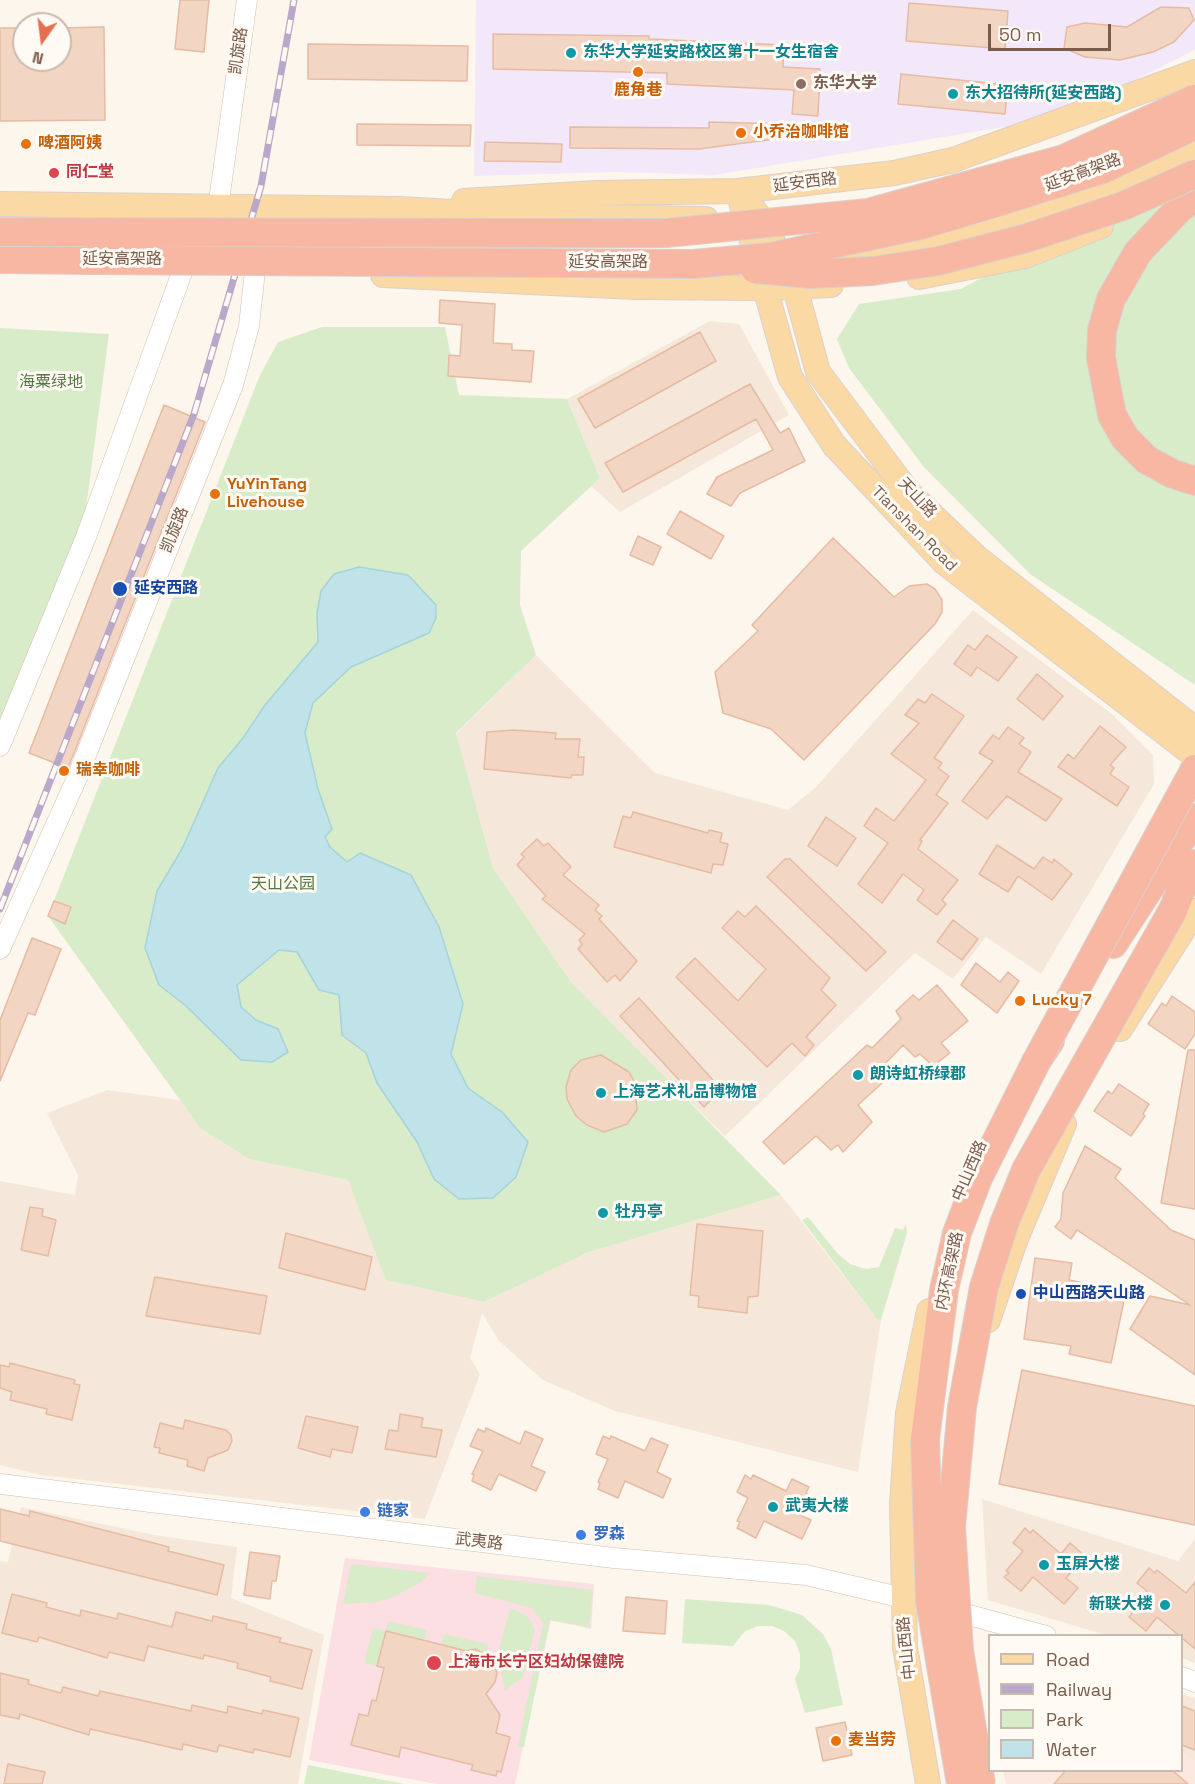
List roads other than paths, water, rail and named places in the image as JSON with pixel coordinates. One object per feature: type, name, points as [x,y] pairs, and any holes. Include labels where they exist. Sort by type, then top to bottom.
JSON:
[{"type":"highway","points":[[1128,132],[1195,82]]},
{"type":"highway","name":"延安高架路","points":[[0,232],[666,233],[868,213],[1064,159],[1128,132],[1195,99]]},
{"type":"highway","name":"延安高架路","points":[[0,260],[693,264],[771,257],[921,225],[1103,169],[1195,125]]},
{"type":"highway","points":[[693,264],[811,274],[873,271],[938,261],[1027,238],[1123,206],[1195,174]]},
{"type":"highway","points":[[1195,198],[1180,208],[1138,252],[1111,299],[1102,330],[1101,358],[1112,415],[1125,438],[1147,460],[1173,474],[1195,481]]},
{"type":"highway","points":[[1036,1062],[1195,769]]},
{"type":"highway","name":"内环高架路","points":[[961,1784],[930,1601],[925,1439],[944,1290],[957,1233],[978,1178],[1036,1062],[1195,818]]},
{"type":"highway","points":[[1184,910],[1184,883],[1195,864]]},
{"type":"highway","points":[[981,1784],[959,1650],[951,1527],[962,1407],[984,1287],[1004,1224],[1026,1170],[1184,910],[1195,880]]},
{"type":"main road","name":"延安西路","points":[[399,209],[490,197],[738,191],[894,173],[943,162],[1195,72]]},
{"type":"main road","name":"延安西路","points":[[0,204],[399,209],[526,216],[754,219],[908,208],[995,185],[1128,132],[1195,109]]},
{"type":"main road","points":[[1066,119],[1128,132]]},
{"type":"main road","points":[[352,273],[422,262],[756,260],[896,248],[1005,226],[1078,203],[1195,149]]},
{"type":"main road","points":[[0,260],[255,272],[352,273],[635,287],[764,288],[893,282],[1024,256],[1088,232],[1195,181]]},
{"type":"main road","name":"天山路","points":[[738,191],[781,258],[795,287],[818,372],[909,493],[976,557],[1195,729]]},
{"type":"main road","points":[[1078,203],[1144,205]]},
{"type":"main road","name":"Tianshan Road","points":[[754,219],[756,260],[790,377],[834,446],[945,564],[1195,756]]},
{"type":"main road","name":"中山西路","points":[[928,1784],[905,1647],[902,1504],[908,1413],[945,1236],[969,1165],[1020,1072],[1195,789]]},
{"type":"main road","points":[[988,1767],[960,1650],[955,1611],[956,1519],[967,1413],[987,1323],[1015,1241],[1076,1096],[1184,910]]},
{"type":"street","name":"凯旋路","points":[[0,746],[86,537],[184,267],[218,208],[247,0]]},
{"type":"street","points":[[218,208],[255,272]]},
{"type":"street","name":"凯旋路","points":[[0,949],[76,780],[233,385],[249,326],[255,272]]},
{"type":"street","name":"武夷路","points":[[0,1484],[614,1558],[806,1575],[1042,1634]]},
{"type":"water","points":[[359,567],[408,575],[436,605],[436,618],[429,633],[351,667],[313,703],[305,733],[318,789],[332,829],[325,837],[330,847],[347,862],[360,853],[411,875],[439,927],[463,1004],[451,1054],[468,1088],[502,1112],[528,1142],[516,1177],[493,1198],[459,1199],[434,1179],[417,1142],[377,1083],[366,1053],[342,1035],[339,995],[319,990],[297,952],[279,950],[237,985],[241,1007],[256,1020],[278,1029],[288,1052],[272,1062],[241,1060],[185,1005],[159,985],[145,948],[157,891],[182,849],[218,768],[243,738],[265,705],[318,642],[317,613],[321,591],[334,574]]},
{"type":"railway","points":[[0,909],[194,414],[261,186],[294,0]]},
{"type":"place","name":"东华大学延安路校区第十一女生宿舍","points":[[571,53]]},
{"type":"place","name":"鹿角巷","points":[[638,72]]},
{"type":"place","name":"东华大学","points":[[801,84]]},
{"type":"place","name":"东大招待所(延安西路)","points":[[953,94]]},
{"type":"place","name":"小乔治咖啡馆","points":[[741,133]]},
{"type":"place","name":"啤酒阿姨","points":[[26,144]]},
{"type":"place","name":"同仁堂","points":[[54,173]]},
{"type":"place","name":"YuYinTang Livehouse","points":[[215,494]]},
{"type":"place","name":"延安西路","points":[[120,589]]},
{"type":"place","name":"瑞幸咖啡","points":[[64,771]]},
{"type":"place","name":"Lucky 7","points":[[1020,1001]]},
{"type":"place","name":"朗诗虹桥绿郡","points":[[858,1075]]},
{"type":"place","name":"上海艺术礼品博物馆","points":[[601,1093]]},
{"type":"place","name":"牡丹亭","points":[[603,1213]]},
{"type":"place","name":"中山西路天山路","points":[[1021,1294]]},
{"type":"place","name":"武夷大楼","points":[[773,1507]]},
{"type":"place","name":"链家","points":[[365,1512]]},
{"type":"place","name":"罗森","points":[[581,1535]]},
{"type":"place","name":"玉屏大楼","points":[[1044,1565]]},
{"type":"place","name":"新联大楼","points":[[1165,1605]]},
{"type":"place","name":"上海市长宁区妇幼保健院","points":[[434,1663]]},
{"type":"place","name":"麦当劳","points":[[836,1741]]},
{"type":"park label","name":"海粟绿地","points":[[51,383]]},
{"type":"park label","name":"天山公园","points":[[283,885]]}]
